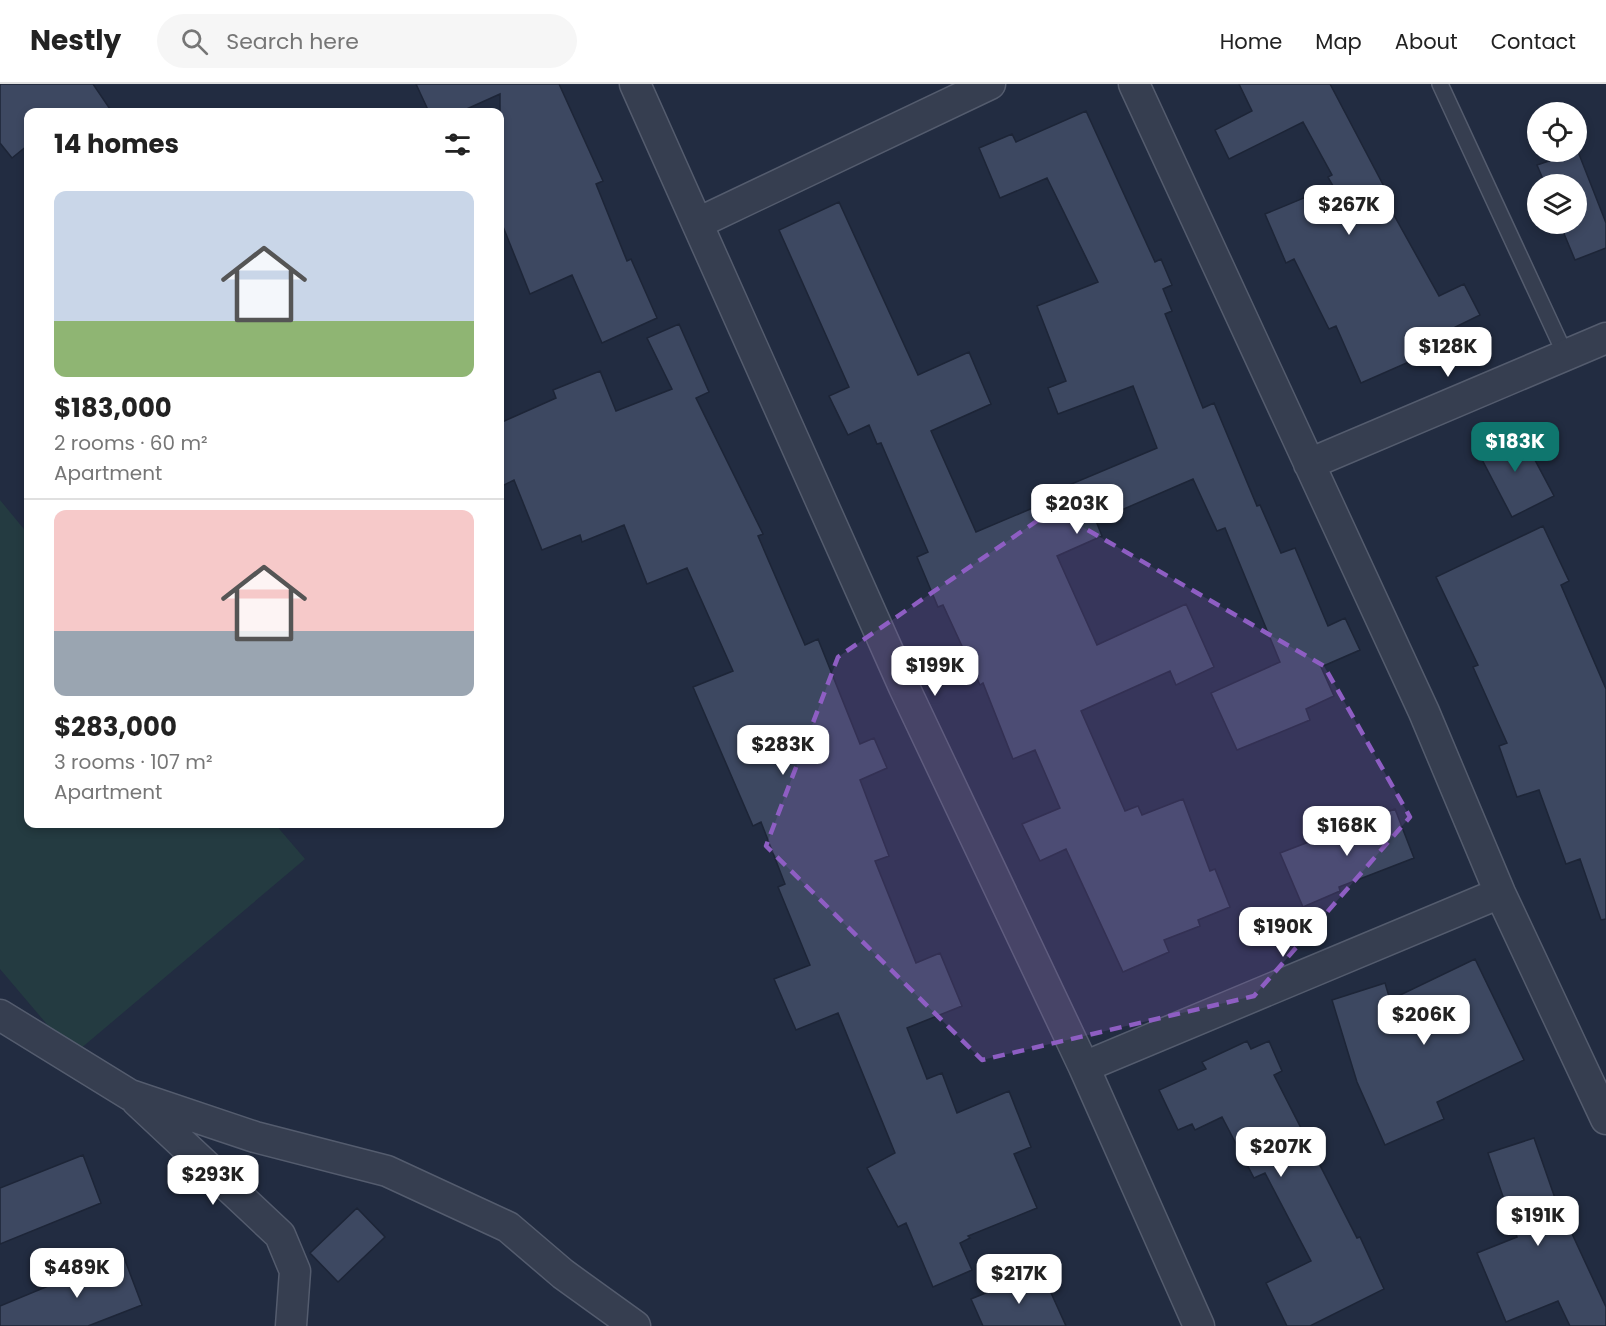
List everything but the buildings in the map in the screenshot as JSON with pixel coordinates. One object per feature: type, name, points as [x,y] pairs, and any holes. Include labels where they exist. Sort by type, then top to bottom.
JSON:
[{"type":"street","points":[[635,84],[904,687],[1084,1067],[1199,1326]]},
{"type":"street","points":[[698,223],[990,84]]},
{"type":"street","points":[[1134,84],[1424,712],[1500,893],[1604,1109]]},
{"type":"street","points":[[1309,464],[1606,338]]},
{"type":"street","points":[[1084,1067],[1500,893]]},
{"type":"street","points":[[0,1015],[130,1095],[279,1235],[295,1270],[291,1326]]},
{"type":"street","points":[[130,1095],[255,1137],[397,1175],[508,1227],[563,1274],[635,1326]]},
{"type":"lane","points":[[1440,84],[1565,354]]},
{"type":"highlighted area","points":[[1053,510],[1324,666],[1410,817],[1254,996],[982,1060],[766,846],[838,657]]},
{"type":"green space","points":[[0,500],[24,529],[24,828],[278,828],[305,859],[73,1055],[0,969]]}]
